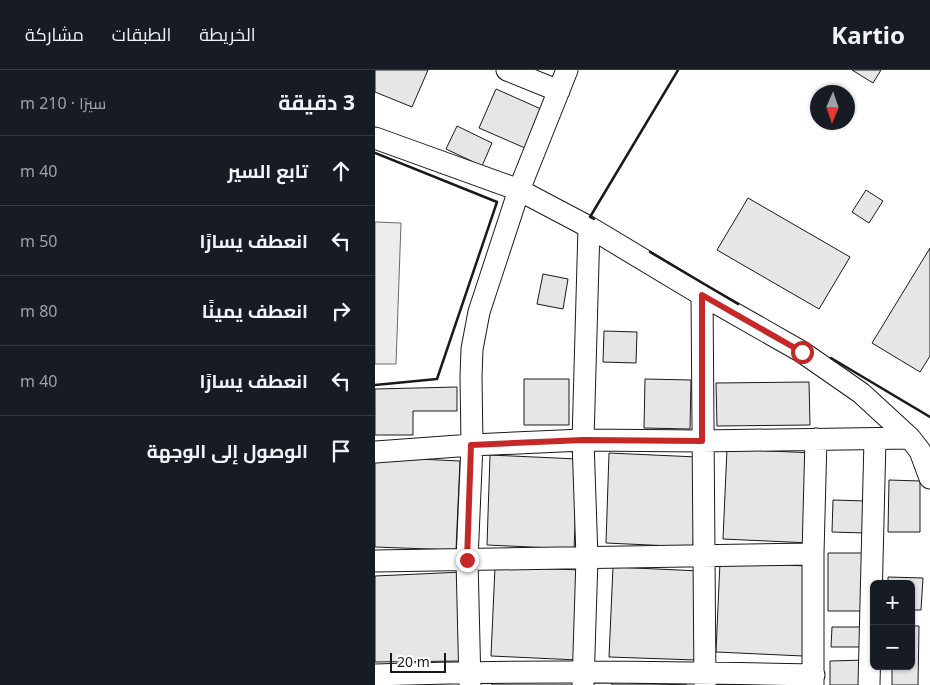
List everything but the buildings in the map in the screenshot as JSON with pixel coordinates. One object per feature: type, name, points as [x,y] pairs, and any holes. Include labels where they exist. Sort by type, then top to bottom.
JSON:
[{"type":"street","points":[[507,70],[559,91]]},
{"type":"street","points":[[469,678],[467,560],[471,377],[476,328],[479,312],[519,190],[567,70]]},
{"type":"street","points":[[375,138],[519,190],[589,227],[802,352],[861,393],[920,446],[930,478]]},
{"type":"street","points":[[583,678],[587,558],[583,440],[589,227]]},
{"type":"street","points":[[702,295],[705,679]]},
{"type":"street","points":[[375,675],[469,678],[813,680],[813,554],[816,439]]},
{"type":"street","points":[[375,452],[583,440],[875,439],[920,446]]},
{"type":"street","points":[[869,685],[875,439]]},
{"type":"street","points":[[375,561],[813,554]]},
{"type":"shaded area","points":[[375,222],[401,223],[396,364],[375,364]]},
{"type":"wall","points":[[594,219],[590,217],[678,70]]},
{"type":"wall","points":[[375,153],[497,202],[437,379],[375,385]]},
{"type":"wall","points":[[650,252],[738,304]]},
{"type":"wall","points":[[831,358],[930,417]]},
{"type":"route","points":[[467,560],[471,445],[583,440],[702,441],[702,295],[802,352]]}]
